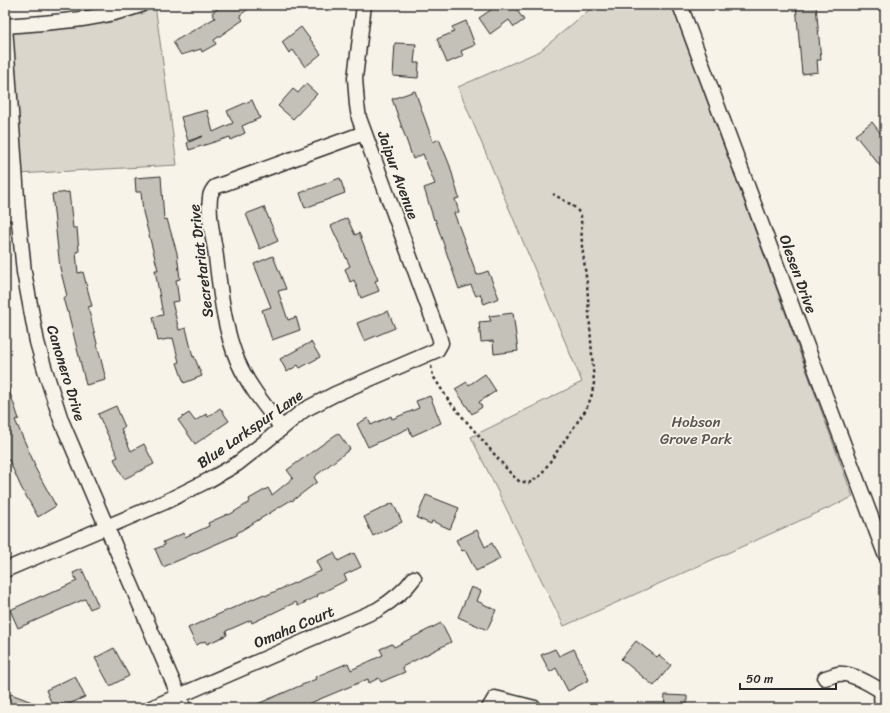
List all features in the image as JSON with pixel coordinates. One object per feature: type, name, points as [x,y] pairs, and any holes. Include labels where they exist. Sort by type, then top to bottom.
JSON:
[{"type":"street","points":[[5,26],[94,18],[141,5]]},
{"type":"street","name":"Jaipur Avenue","points":[[364,5],[355,78],[359,118],[439,336],[441,343],[437,350]]},
{"type":"street","name":"Olesen Drive","points":[[680,5],[885,554]]},
{"type":"street","name":"Canonero Drive","points":[[5,26],[11,212],[29,304],[45,370],[61,420],[181,702]]},
{"type":"street","name":"Secretariat Drive","points":[[282,428],[250,386],[238,364],[225,320],[209,199],[211,192],[215,187],[364,133]]},
{"type":"street","name":"Blue Larkspur Lane","points":[[5,570],[165,502],[209,480],[236,464],[304,410],[437,350]]},
{"type":"street","name":"Omaha Court","points":[[151,708],[181,702],[377,610],[406,589],[414,578]]},
{"type":"street","points":[[825,678],[839,674],[854,677],[866,682],[884,691],[880,698],[885,707]]},
{"type":"street","points":[[492,703],[535,708]]},
{"type":"path","points":[[433,376],[449,400],[486,446],[519,481],[529,483],[540,476],[561,444],[577,424],[591,398],[594,383],[587,284],[580,216],[572,204],[553,194]]},
{"type":"green space","points":[[147,5],[155,5],[177,165],[18,174],[8,28]]},
{"type":"green space","name":"Hobson Grove Park","points":[[603,5],[672,5],[853,497],[564,626],[471,437],[582,382],[458,87],[540,51],[589,10]]},
{"type":"building","points":[[223,5],[254,5],[240,15],[243,20],[214,40],[216,44],[202,52],[201,49],[181,55],[173,42],[215,18],[212,13]]},
{"type":"building","points":[[498,5],[513,5],[524,20],[514,27],[509,20],[490,34],[479,18]]},
{"type":"building","points":[[796,5],[816,5],[821,60],[817,60],[818,72],[802,74]]},
{"type":"building","points":[[466,21],[475,45],[461,51],[463,56],[447,63],[437,39],[454,32],[452,27]]},
{"type":"building","points":[[301,27],[321,54],[305,67],[293,50],[289,53],[282,42]]},
{"type":"building","points":[[395,43],[416,44],[414,63],[419,63],[418,78],[393,76]]},
{"type":"building","points":[[306,84],[317,94],[293,119],[278,106],[293,89],[298,93]]},
{"type":"building","points":[[415,91],[433,142],[439,139],[450,166],[459,198],[455,199],[459,212],[454,213],[477,275],[488,271],[499,298],[484,304],[480,294],[476,296],[471,285],[459,289],[424,188],[435,184],[423,154],[413,159],[392,99]]},
{"type":"building","points":[[252,100],[260,118],[242,126],[245,133],[231,140],[230,137],[189,150],[187,143],[203,136],[188,141],[181,117],[207,110],[213,132],[233,123],[227,111]]},
{"type":"building","points":[[872,122],[885,139],[885,172],[855,135]]},
{"type":"building","points":[[161,176],[164,220],[167,219],[177,253],[180,279],[176,280],[179,301],[172,302],[179,330],[186,328],[193,357],[194,356],[202,376],[184,383],[177,363],[179,362],[173,338],[158,341],[153,317],[163,315],[155,270],[158,270],[143,212],[141,192],[136,192],[135,178]]},
{"type":"building","points":[[340,178],[345,193],[305,208],[300,193]]},
{"type":"building","points":[[69,192],[73,228],[77,228],[79,251],[76,252],[78,273],[83,272],[92,306],[88,307],[106,380],[86,385],[68,312],[63,298],[67,296],[60,268],[52,194]]},
{"type":"building","points":[[264,207],[278,241],[260,249],[246,214]]},
{"type":"building","points":[[347,218],[355,235],[359,233],[378,280],[375,281],[379,291],[361,298],[354,280],[350,282],[345,269],[350,266],[331,226]]},
{"type":"building","points":[[273,256],[286,289],[278,291],[288,320],[296,317],[300,330],[272,340],[262,310],[271,307],[254,264]]},
{"type":"building","points":[[388,311],[395,328],[364,341],[357,323]]},
{"type":"building","points":[[513,313],[518,351],[494,354],[493,341],[481,342],[479,322],[491,321],[489,316]]},
{"type":"building","points":[[311,342],[320,357],[300,368],[298,365],[287,372],[280,359]]},
{"type":"building","points":[[485,374],[496,391],[479,402],[482,407],[472,414],[455,389],[467,382],[469,385]]},
{"type":"building","points":[[5,384],[7,384],[19,419],[15,420],[35,465],[34,466],[56,506],[38,517],[21,487],[9,460],[5,462]]},
{"type":"building","points":[[430,396],[441,423],[412,436],[409,428],[368,447],[357,424],[368,418],[371,425],[391,416],[392,419],[419,408],[416,401]]},
{"type":"building","points":[[116,406],[125,427],[121,429],[131,451],[144,444],[154,464],[124,479],[114,459],[118,457],[98,414]]},
{"type":"building","points":[[220,408],[229,421],[195,444],[178,420],[189,413],[195,421],[206,414],[208,417]]},
{"type":"building","points":[[338,433],[350,449],[314,477],[317,482],[292,501],[291,500],[237,533],[237,535],[163,567],[155,549],[165,545],[163,542],[184,533],[185,537],[209,526],[208,523],[228,514],[229,515],[250,502],[249,499],[268,488],[272,495],[293,478],[287,470]]},
{"type":"building","points":[[426,495],[459,508],[450,529],[432,521],[431,524],[417,518]]},
{"type":"building","points":[[393,503],[402,522],[373,536],[364,517]]},
{"type":"building","points":[[477,530],[485,547],[492,543],[500,559],[476,571],[465,550],[462,551],[456,540]]},
{"type":"building","points":[[334,553],[338,561],[354,553],[361,567],[344,575],[347,580],[298,606],[296,602],[252,623],[251,620],[226,631],[227,635],[207,644],[205,641],[196,645],[188,628],[264,594],[265,596],[321,571],[316,561]]},
{"type":"building","points":[[82,569],[98,605],[90,609],[85,599],[18,628],[10,610],[77,581],[73,573]]},
{"type":"building","points":[[471,587],[481,591],[477,601],[496,610],[487,630],[458,617]]},
{"type":"building","points":[[441,623],[451,642],[402,667],[405,672],[381,682],[379,678],[369,683],[368,679],[308,704],[310,708],[248,708],[316,679],[315,677],[348,663],[351,670],[383,655],[380,649],[392,644],[394,647]]},
{"type":"building","points":[[636,641],[657,657],[659,655],[671,665],[654,686],[621,659]]},
{"type":"building","points":[[114,648],[129,676],[110,686],[95,658]]},
{"type":"building","points":[[555,649],[559,656],[574,649],[589,680],[568,691],[556,668],[550,672],[541,655]]},
{"type":"building","points":[[75,676],[85,697],[64,706],[62,703],[53,707],[46,690]]},
{"type":"building","points":[[11,694],[45,707],[5,708]]},
{"type":"building","points":[[665,695],[687,696],[687,708],[664,708]]}]
